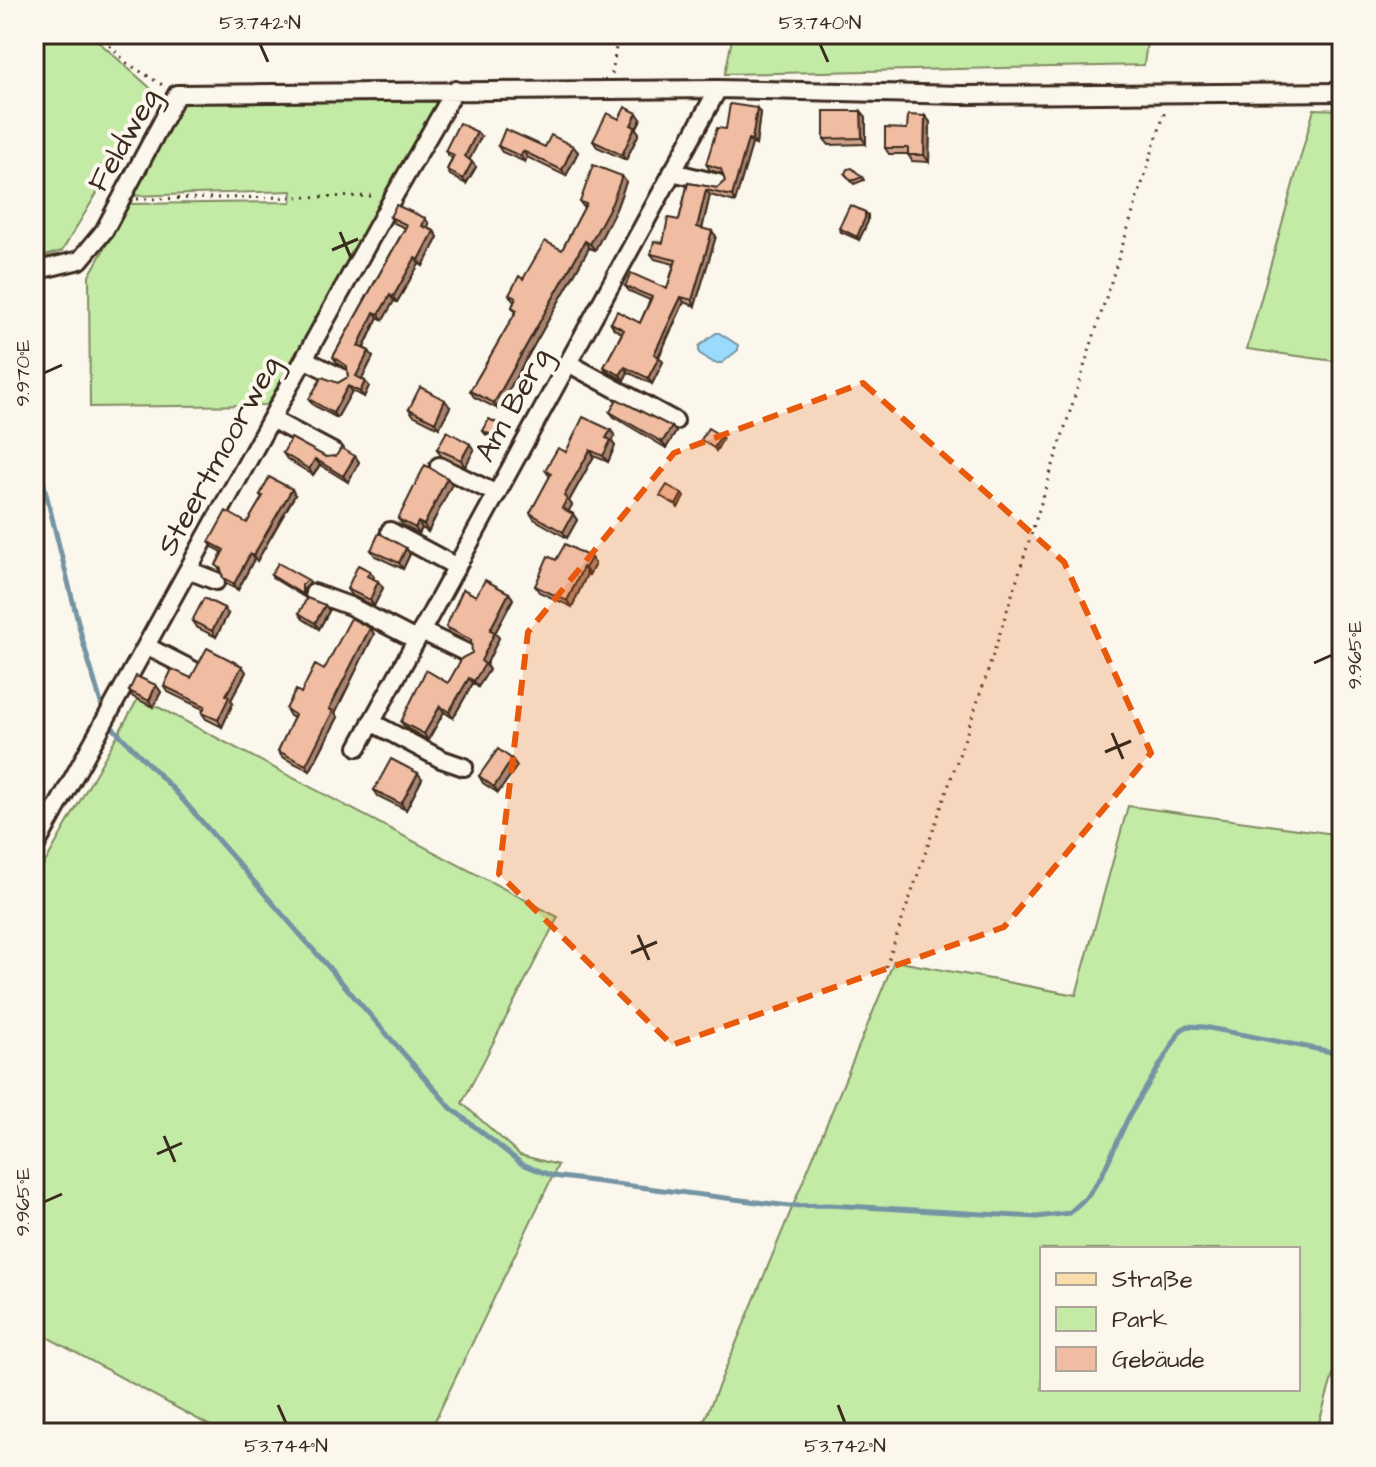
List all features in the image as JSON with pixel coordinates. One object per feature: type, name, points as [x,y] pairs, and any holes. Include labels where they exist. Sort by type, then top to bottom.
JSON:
[{"type":"street","name":"Feldweg","points":[[34,271],[80,260],[104,231],[177,94],[718,89],[960,95],[1342,92]]},
{"type":"street","name":"Am Berg","points":[[358,747],[718,89]]},
{"type":"street","name":"Steertmoorweg","points":[[34,849],[455,90]]},
{"type":"street","points":[[672,172],[718,183]]},
{"type":"street","points":[[304,359],[342,378]]},
{"type":"street","points":[[568,363],[675,421]]},
{"type":"street","points":[[271,419],[335,453]]},
{"type":"street","points":[[439,466],[497,494]]},
{"type":"street","points":[[390,531],[457,567]]},
{"type":"street","points":[[188,570],[216,581]]},
{"type":"street","points":[[314,593],[350,606],[417,639]]},
{"type":"street","points":[[362,621],[467,653]]},
{"type":"street","points":[[146,646],[193,670]]},
{"type":"street","points":[[371,722],[441,759],[464,767]]},
{"type":"path","points":[[98,34],[127,63],[177,94]]},
{"type":"path","points":[[609,90],[618,34]]},
{"type":"path","points":[[886,967],[986,677],[1171,92]]},
{"type":"path","points":[[121,199],[394,196]]},
{"type":"highlighted area","points":[[863,383],[1064,562],[1151,753],[1004,927],[672,1045],[499,874],[528,632],[674,453]]},
{"type":"green space","points":[[48,34],[90,34],[157,94],[62,251],[34,259],[34,42]]},
{"type":"green space","points":[[733,34],[1148,34],[1144,65],[725,74]]},
{"type":"green space","points":[[440,99],[267,405],[90,407],[89,276],[129,204],[291,202],[292,191],[131,196],[180,103]]},
{"type":"green space","points":[[1314,109],[1342,110],[1342,362],[1247,349]]},
{"type":"green space","points":[[139,697],[558,917],[462,1103],[520,1155],[558,1165],[429,1433],[223,1433],[34,1330],[34,882]]},
{"type":"green space","points":[[1128,806],[1342,835],[1342,1344],[1316,1433],[699,1433],[894,961],[1076,995]]},
{"type":"water","points":[[716,333],[738,345],[738,350],[722,363],[714,363],[699,353],[699,346]]},
{"type":"building","points":[[730,104],[757,108],[752,140],[748,139],[732,196],[706,190],[697,227],[712,231],[692,300],[681,297],[654,354],[659,357],[648,378],[625,367],[620,375],[604,367],[624,330],[611,323],[617,311],[640,323],[652,297],[625,286],[631,273],[667,289],[676,260],[651,254],[654,241],[663,243],[668,218],[679,220],[688,183],[717,188],[725,181],[721,169],[706,164],[717,128],[726,129]]},
{"type":"building","points":[[625,107],[637,113],[631,125],[635,127],[622,155],[593,141],[607,113],[619,119]]},
{"type":"building","points":[[824,111],[861,111],[862,138],[824,139]]},
{"type":"building","points":[[908,115],[925,116],[924,155],[908,155],[908,148],[885,148],[885,128],[907,129]]},
{"type":"building","points":[[459,123],[477,132],[465,156],[472,162],[463,179],[447,170],[454,155],[445,151]]},
{"type":"building","points":[[505,129],[545,147],[551,135],[573,146],[562,170],[523,151],[520,156],[498,146]]},
{"type":"building","points":[[593,165],[622,176],[612,203],[590,244],[585,241],[494,403],[470,391],[517,310],[512,307],[516,298],[509,295],[519,276],[523,279],[545,241],[562,250],[586,204],[580,202]]},
{"type":"building","points":[[852,168],[862,177],[852,181],[845,174],[847,169]]},
{"type":"building","points":[[396,205],[425,218],[422,226],[434,231],[419,260],[415,258],[393,297],[390,295],[379,314],[374,312],[358,346],[369,351],[356,376],[365,381],[360,392],[348,386],[333,413],[309,399],[322,377],[338,383],[348,377],[347,366],[333,357],[407,225],[390,217]]},
{"type":"building","points":[[850,205],[865,212],[857,237],[839,228]]},
{"type":"building","points":[[420,387],[445,400],[435,422],[409,409]]},
{"type":"building","points":[[617,399],[672,427],[662,442],[610,412]]},
{"type":"building","points":[[583,417],[611,430],[606,438],[611,440],[603,456],[590,450],[564,496],[567,499],[562,508],[573,514],[563,532],[530,513],[551,474],[545,470],[558,448],[566,452]]},
{"type":"building","points":[[489,419],[507,428],[501,440],[483,431]]},
{"type":"building","points":[[708,428],[721,436],[714,448],[701,440]]},
{"type":"building","points":[[447,431],[470,444],[461,460],[437,449]]},
{"type":"building","points":[[291,438],[326,457],[336,456],[341,448],[355,456],[343,476],[315,459],[309,469],[283,453]]},
{"type":"building","points":[[425,465],[447,478],[424,525],[418,522],[415,528],[398,519]]},
{"type":"building","points":[[269,477],[292,489],[234,584],[223,578],[221,569],[216,565],[224,550],[209,542],[226,511],[247,523],[263,496],[260,495]]},
{"type":"building","points":[[667,485],[682,494],[676,505],[660,496]]},
{"type":"building","points":[[379,533],[406,548],[399,563],[371,550]]},
{"type":"building","points":[[565,544],[591,558],[583,567],[567,601],[535,586],[548,556],[556,560]]},
{"type":"building","points":[[278,563],[308,580],[302,585],[302,594],[271,575]]},
{"type":"building","points":[[358,565],[370,571],[367,576],[378,581],[370,600],[347,589]]},
{"type":"building","points":[[485,580],[509,593],[490,630],[495,632],[481,661],[485,664],[474,681],[469,678],[449,712],[440,706],[424,734],[401,722],[426,670],[448,683],[462,658],[472,653],[471,640],[446,627],[463,589],[476,596]]},
{"type":"building","points":[[204,598],[224,608],[212,631],[192,621]]},
{"type":"building","points":[[307,598],[325,605],[315,623],[299,613]]},
{"type":"building","points":[[351,618],[370,628],[329,709],[333,711],[306,765],[278,751],[295,715],[286,709],[296,690],[301,693],[315,665],[324,670]]},
{"type":"building","points":[[207,648],[242,666],[226,695],[229,697],[218,720],[202,713],[205,706],[164,686],[172,669],[191,678]]},
{"type":"building","points":[[136,676],[156,685],[149,701],[129,691]]},
{"type":"building","points":[[498,749],[512,759],[494,787],[479,776]]},
{"type":"building","points":[[391,759],[418,773],[401,804],[374,790]]},
{"type":"waterway","points":[[34,445],[103,710]]},
{"type":"waterway","points":[[112,727],[176,792],[451,1108],[522,1164],[553,1176],[789,1206],[829,1205],[1037,1217],[1069,1213],[1088,1196],[1102,1175],[1128,1118],[1181,1030],[1188,1026],[1204,1027],[1342,1054]]}]
